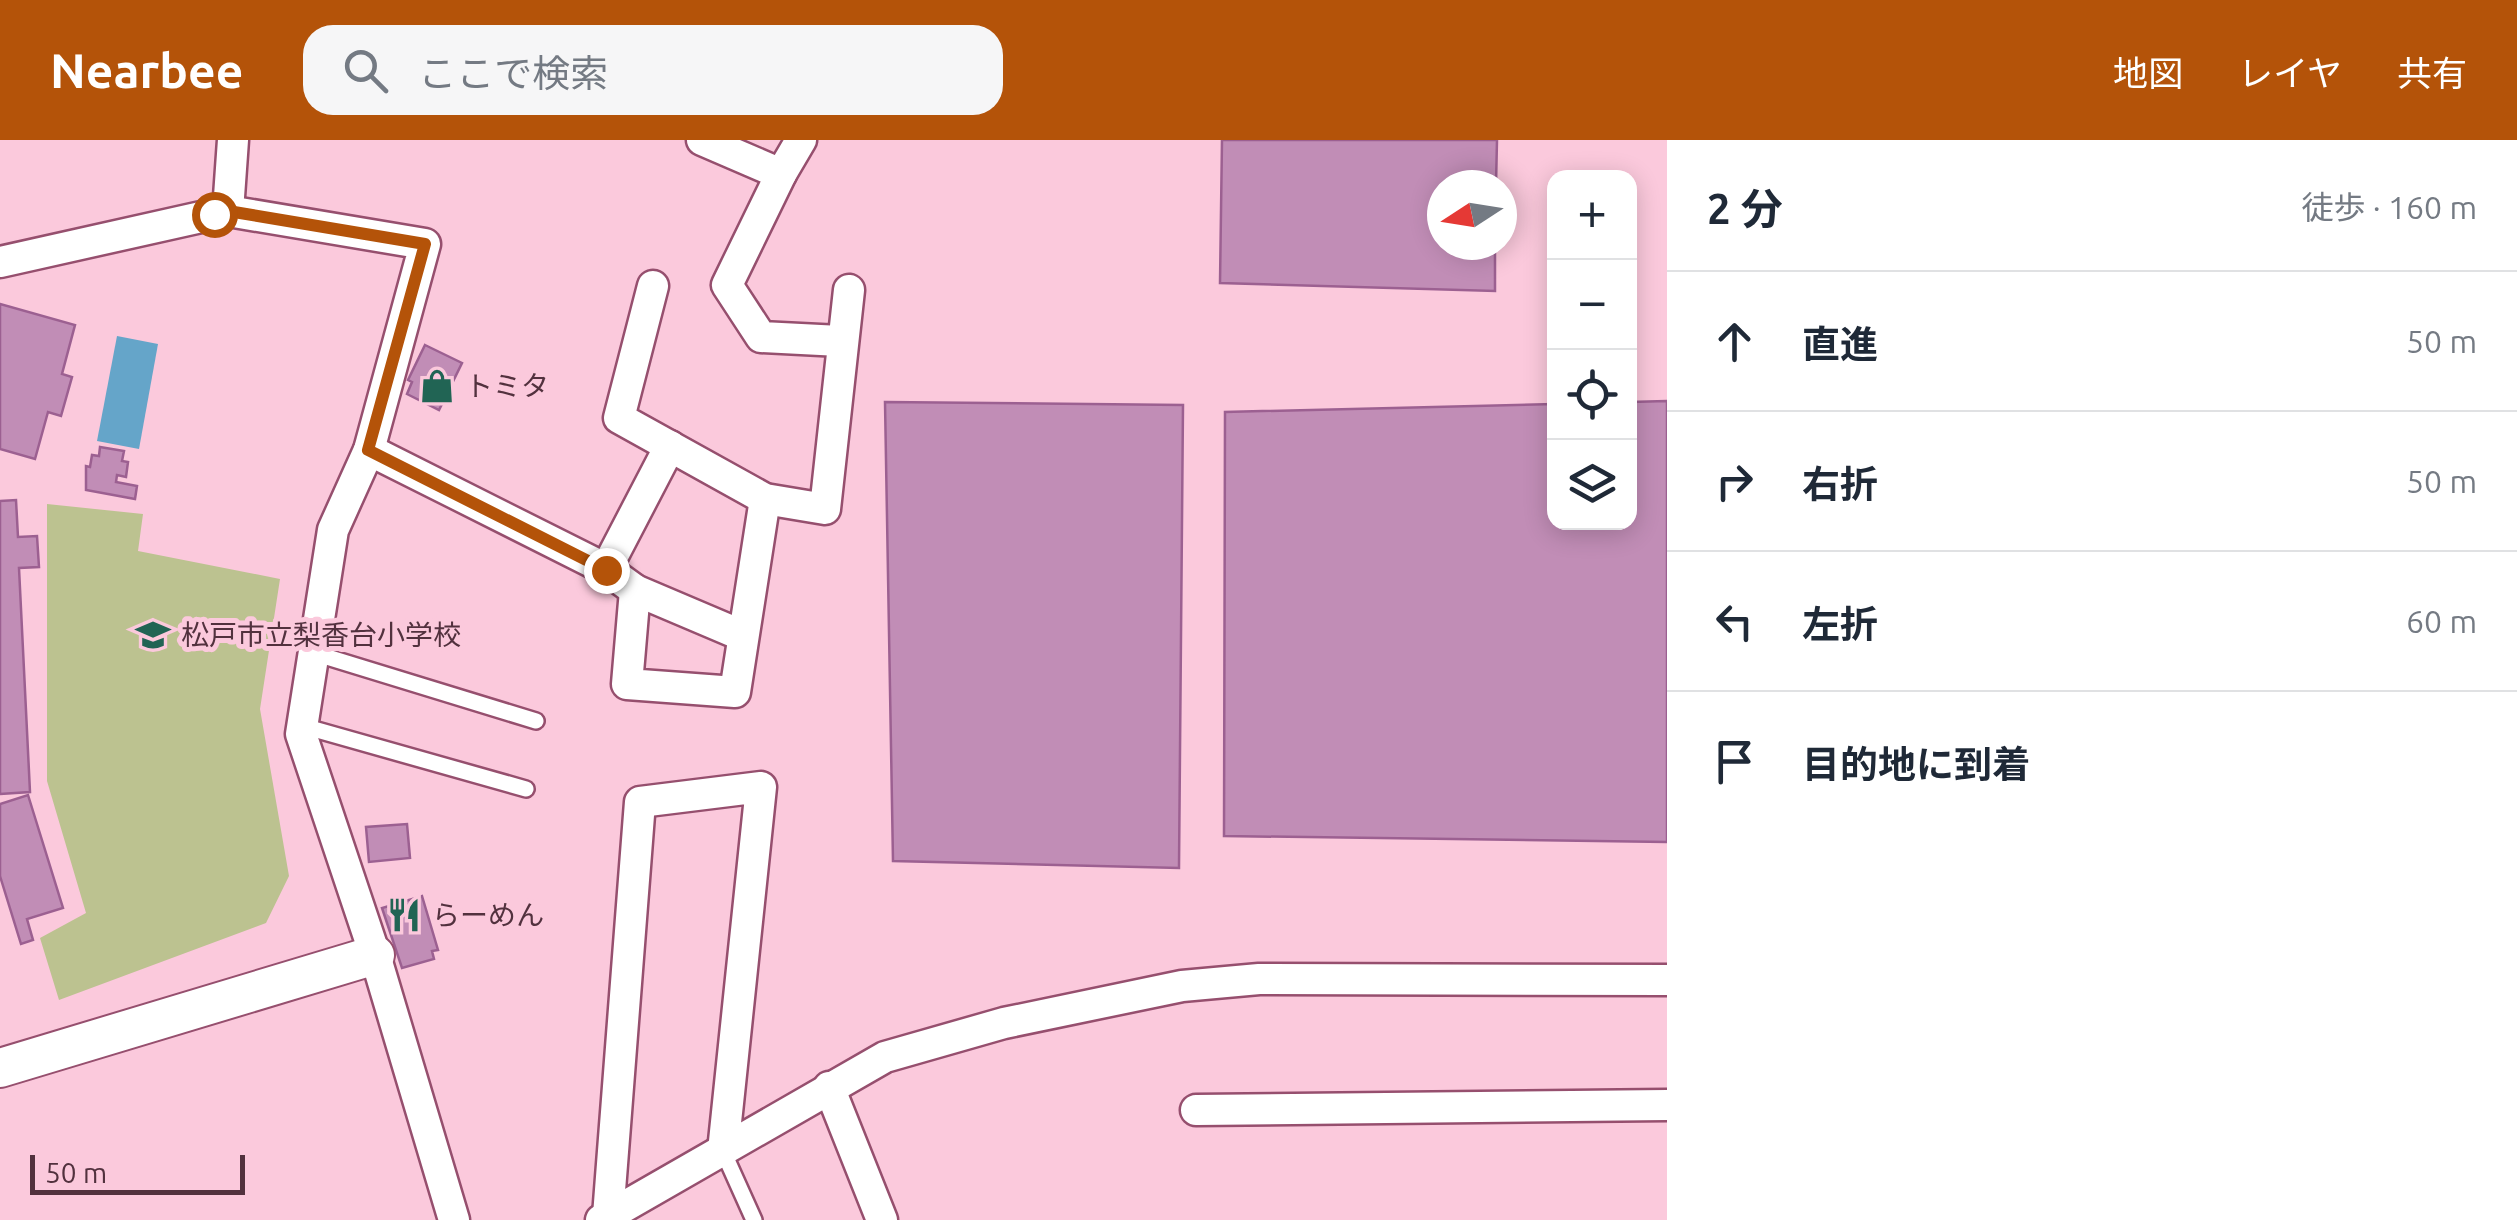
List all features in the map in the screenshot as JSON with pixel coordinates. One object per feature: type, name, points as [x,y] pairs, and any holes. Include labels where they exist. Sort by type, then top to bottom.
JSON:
[{"type":"street","points":[[228,211],[233,140]]},
{"type":"street","points":[[702,140],[780,174]]},
{"type":"street","points":[[801,140],[780,174],[727,284],[761,338],[840,341]]},
{"type":"street","points":[[0,262],[228,211],[425,244],[368,450],[333,530],[302,726],[454,1220]]},
{"type":"street","points":[[653,286],[619,418],[766,498],[825,509],[840,341],[849,290]]},
{"type":"street","points":[[606,570],[670,446]]},
{"type":"street","points":[[368,450],[606,570],[635,590],[741,635]]},
{"type":"street","points":[[635,590],[627,684],[735,692],[741,635],[766,498]]},
{"type":"street","points":[[604,1218],[640,802],[761,788],[723,1151]]},
{"type":"street","points":[[0,1068],[375,955]]},
{"type":"street","points":[[604,1218],[829,1087],[901,1052],[1004,1024],[1182,986],[1260,979],[1667,980]]},
{"type":"street","points":[[829,1087],[882,1220]]},
{"type":"street","points":[[1196,1110],[1667,1105]]},
{"type":"lane","points":[[314,654],[536,722]]},
{"type":"lane","points":[[302,726],[526,789]]},
{"type":"lane","points":[[723,1151],[754,1220]]},
{"type":"green space","points":[[47,504],[143,514],[138,551],[280,579],[260,709],[289,876],[266,923],[59,1000],[40,938],[86,913],[47,781]]},
{"type":"water","points":[[117,336],[158,344],[139,449],[97,441]]},
{"type":"building","points":[[1222,140],[1497,140],[1496,170],[1427,170],[1427,260],[1495,260],[1495,291],[1220,283]]},
{"type":"building","points":[[0,304],[75,325],[62,374],[72,377],[61,416],[48,412],[35,459],[0,449]]},
{"type":"building","points":[[425,345],[462,363],[439,410],[407,394],[412,382],[408,380]]},
{"type":"building","points":[[1667,401],[1667,842],[1224,836],[1225,412],[1547,404],[1547,530],[1637,530],[1637,402]]},
{"type":"building","points":[[885,402],[1183,405],[1179,868],[893,861]]},
{"type":"building","points":[[100,447],[124,451],[122,461],[128,462],[126,477],[117,475],[116,482],[137,486],[135,499],[86,490],[86,466],[90,467],[92,455],[99,456]]},
{"type":"building","points":[[16,500],[18,537],[37,536],[39,567],[19,568],[30,792],[0,794],[0,501]]},
{"type":"building","points":[[28,795],[63,908],[27,919],[33,940],[21,944],[0,876],[0,804]]},
{"type":"building","points":[[407,824],[410,858],[369,862],[366,827]]},
{"type":"building","points":[[422,896],[438,950],[432,951],[434,959],[402,968],[382,908]]},
{"type":"place","name":"トミタ","points":[[437,386]]},
{"type":"place","name":"松戸市立梨香台小学校","points":[[153,635]]},
{"type":"place","name":"らーめん","points":[[404,915]]},
{"type":"route","points":[[214,214],[228,211],[425,244],[368,450],[606,570]]}]
